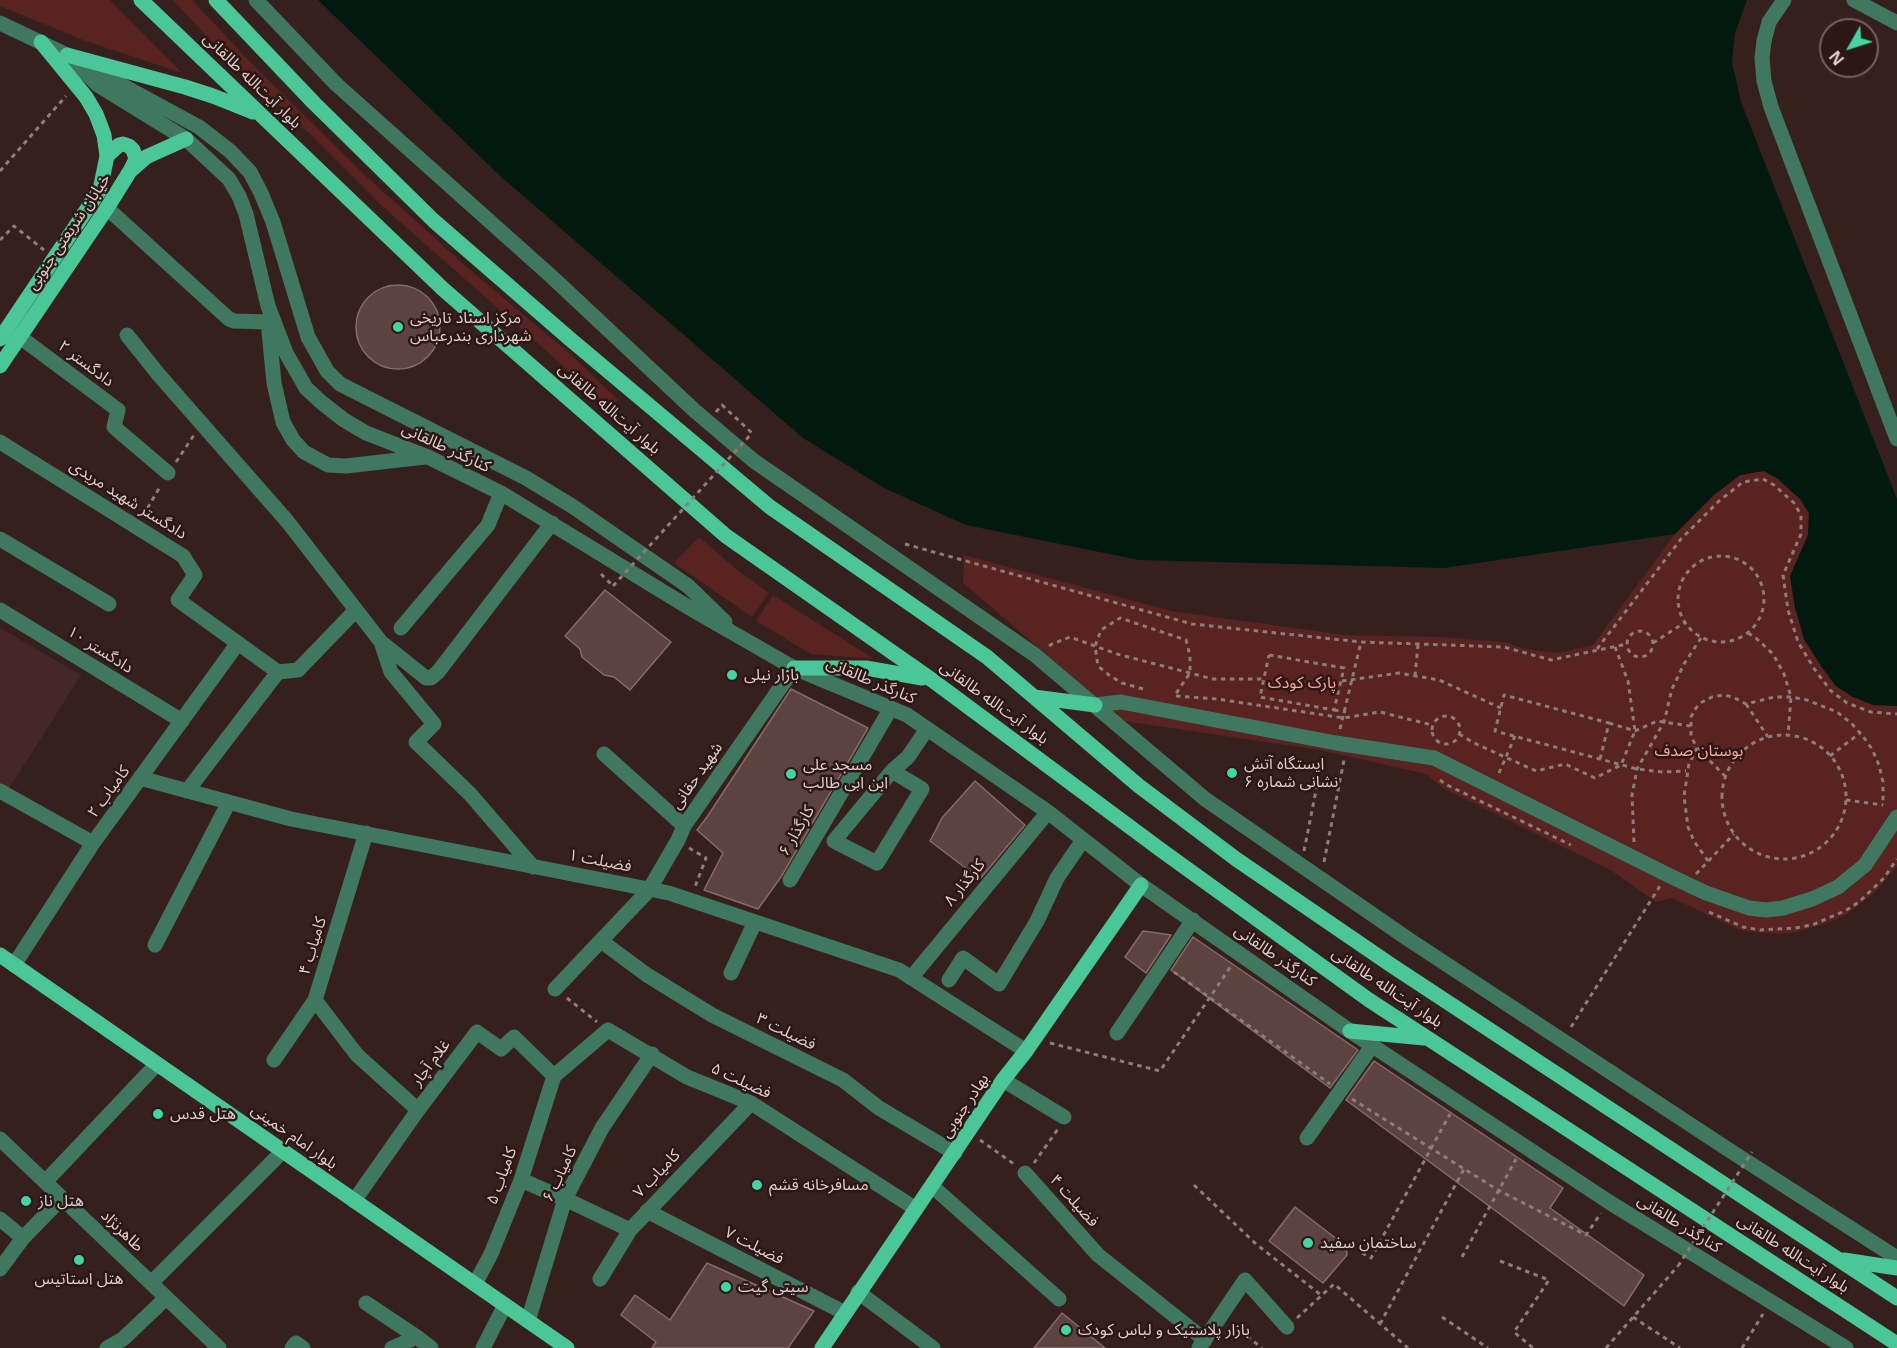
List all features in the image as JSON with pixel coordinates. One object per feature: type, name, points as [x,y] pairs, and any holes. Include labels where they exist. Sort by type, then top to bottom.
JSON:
[{"type":"main road","name":"بلوار آیت‌الله طالقانی","points":[[141,0],[443,289],[726,536],[932,680],[1161,850],[1369,1000],[1897,1344]]},
{"type":"main road","name":"بلوار آیت‌الله طالقانی","points":[[216,0],[314,103],[434,221],[770,507],[974,648],[1139,786],[1236,859],[1391,965],[1897,1298]]},
{"type":"main road","name":"خیابان شریعتی جنوبی","points":[[0,339],[100,190],[107,156],[104,135],[96,114],[86,97],[40,42]]},
{"type":"main road","points":[[67,55],[185,87],[262,116]]},
{"type":"main road","name":"خیابان شریعتی جنوبی","points":[[0,366],[108,208],[130,171],[146,157],[186,139]]},
{"type":"main road","points":[[107,156],[119,145],[129,146],[136,159],[130,171]]},
{"type":"main road","points":[[794,668],[866,668],[932,680]]},
{"type":"main road","points":[[1034,697],[1095,705]]},
{"type":"main road","name":"بهادر جنوبی","points":[[822,1348],[1003,1080],[1030,1045],[1141,885]]},
{"type":"main road","name":"بلوار امام خمینی","points":[[0,956],[567,1348]]},
{"type":"main road","points":[[1350,1031],[1428,1038]]},
{"type":"main road","points":[[1837,1258],[1897,1268]]},
{"type":"street","points":[[256,0],[336,84],[543,269],[707,422],[754,461],[1037,657],[1205,799],[1408,939],[1897,1258]]},
{"type":"street","points":[[1784,0],[1769,22],[1764,41],[1763,69],[1771,107],[1897,439]]},
{"type":"street","points":[[1854,0],[1897,23]]},
{"type":"street","name":"کنارگذر طالقانی","points":[[0,23],[67,55],[98,85],[186,139],[229,179],[246,214],[268,314],[286,353],[306,388],[344,420],[366,433],[428,457],[501,494],[794,668],[907,715],[1048,812],[1141,885],[1372,1046],[1609,1202],[1846,1348]]},
{"type":"street","points":[[67,55],[199,127],[240,161],[261,193],[273,222],[308,338],[327,371],[340,384],[526,478],[572,506],[688,586],[743,639]]},
{"type":"street","points":[[108,208],[229,319],[234,321],[268,314],[274,383],[283,422],[293,440],[304,452],[328,465],[346,466],[428,457]]},
{"type":"street","points":[[127,335],[159,375],[287,521],[381,642],[426,678],[431,678],[438,672],[552,523]]},
{"type":"street","name":"دادگستر ۲","points":[[20,337],[118,410],[114,427],[168,473]]},
{"type":"street","name":"دادگستر شهید مریدی","points":[[0,442],[183,556],[195,575],[178,600],[278,672]]},
{"type":"street","points":[[400,628],[488,525],[501,494]]},
{"type":"street","points":[[0,539],[109,604]]},
{"type":"street","name":"دادگستر ۱۰","points":[[0,610],[182,721]]},
{"type":"street","points":[[187,791],[278,672],[298,670],[356,610]]},
{"type":"street","points":[[381,642],[391,672],[434,724],[416,741],[470,794],[533,867]]},
{"type":"street","name":"کامیاب ۲","points":[[14,965],[93,843],[238,643]]},
{"type":"street","name":"شهید حقانی","points":[[555,989],[649,890],[681,833],[794,668]]},
{"type":"street","points":[[1095,705],[1120,702],[1335,749],[1434,758],[1668,875],[1749,908],[1766,910],[1783,908],[1839,887],[1864,865],[1894,812]]},
{"type":"street","name":"کارگذار ۶","points":[[790,880],[891,708]]},
{"type":"street","points":[[892,771],[922,789],[877,862],[834,842],[892,771],[908,757],[927,729]]},
{"type":"street","points":[[604,754],[681,833]]},
{"type":"street","name":"فضیلت ۱","points":[[140,778],[291,819],[669,893],[899,970],[1030,1045]]},
{"type":"street","points":[[0,791],[93,843]]},
{"type":"street","points":[[155,945],[229,802]]},
{"type":"street","name":"کارگذار ۸","points":[[911,978],[1048,812]]},
{"type":"street","name":"کامیاب ۴","points":[[274,1060],[315,1000],[366,833]]},
{"type":"street","points":[[949,980],[963,958],[999,984],[1037,921],[1058,878],[1083,840]]},
{"type":"street","points":[[1117,1033],[1193,920]]},
{"type":"street","points":[[730,973],[755,922]]},
{"type":"street","name":"فضیلت ۳","points":[[601,941],[647,975],[712,1015],[843,1080],[879,1108],[955,1153]]},
{"type":"street","points":[[315,1000],[357,1054],[418,1110]]},
{"type":"street","points":[[554,1076],[608,1030]]},
{"type":"street","name":"فضیلت ۵","points":[[608,1030],[652,1054],[687,1077],[751,1103],[916,1209]]},
{"type":"street","name":"غلام آچار","points":[[354,1201],[418,1110],[477,1032],[501,1049],[514,1037],[554,1076]]},
{"type":"street","points":[[1307,1138],[1372,1046]]},
{"type":"street","name":"کامیاب ۶","points":[[528,1321],[565,1198],[602,1128],[652,1054]]},
{"type":"street","points":[[45,1182],[157,1065]]},
{"type":"street","name":"کامیاب ۵","points":[[475,1284],[491,1254],[521,1180],[554,1076]]},
{"type":"street","points":[[1003,1080],[1064,1117]]},
{"type":"street","name":"کامیاب ۷","points":[[600,1279],[630,1230],[751,1103]]},
{"type":"street","name":"طاهرنژاد","points":[[0,1139],[166,1298],[209,1345]]},
{"type":"street","points":[[151,1284],[283,1151]]},
{"type":"street","name":"فضیلت ۴","points":[[1025,1173],[1098,1255],[1202,1344]]},
{"type":"street","points":[[521,1180],[565,1198],[630,1230]]},
{"type":"street","points":[[932,1186],[1059,1299]]},
{"type":"street","points":[[0,1269],[23,1238],[62,1198]]},
{"type":"street","name":"فضیلت ۷","points":[[647,1211],[845,1313]]},
{"type":"street","points":[[0,1220],[23,1238]]},
{"type":"street","points":[[1878,1246],[1897,1240]]},
{"type":"street","points":[[1202,1344],[1245,1280],[1287,1327]]},
{"type":"street","points":[[858,1292],[933,1348]]},
{"type":"street","points":[[107,1348],[123,1339],[166,1298]]},
{"type":"street","points":[[366,1303],[431,1348]]},
{"type":"street","points":[[483,1348],[506,1305]]},
{"type":"street","points":[[392,1348],[417,1337]]},
{"type":"street","points":[[292,1348],[297,1343],[303,1348]]},
{"type":"path","points":[[0,171],[76,85]]},
{"type":"path","points":[[0,240],[14,226],[55,259]]},
{"type":"path","points":[[599,571],[613,586],[752,432],[722,405]]},
{"type":"path","points":[[1596,651],[1680,539],[1719,501],[1743,482],[1762,479],[1774,485],[1801,514],[1801,534],[1783,575],[1788,610],[1798,642],[1831,691],[1847,703],[1871,712],[1897,714]]},
{"type":"path","points":[[905,544],[1192,624],[1361,642],[1504,647],[1551,660],[1627,644]]},
{"type":"path","points":[[1726,556],[1736,559],[1753,571],[1763,589],[1763,610],[1759,620],[1748,633],[1736,640],[1716,642],[1701,638],[1688,628],[1678,610],[1677,600],[1682,579],[1696,564],[1705,559],[1726,556]]},
{"type":"path","points":[[1150,691],[1122,683],[1098,666],[1095,646],[1101,630],[1120,618],[1186,640],[1190,656],[1190,673],[1175,695]]},
{"type":"path","points":[[1653,644],[1649,635],[1642,631],[1633,633],[1627,644],[1630,652],[1642,657],[1650,652],[1653,644],[1684,622]]},
{"type":"path","points":[[1748,633],[1765,646],[1779,663],[1788,685],[1791,697],[1788,735]]},
{"type":"path","points":[[1037,657],[1052,644],[1070,637],[1117,654],[1213,679],[1264,679]]},
{"type":"path","points":[[1636,859],[1632,795],[1637,769],[1664,722],[1672,689],[1684,664],[1701,638]]},
{"type":"path","points":[[1303,856],[1346,712],[1361,642]]},
{"type":"path","points":[[1415,676],[1418,644]]},
{"type":"path","points":[[1460,734],[1474,743],[1536,771],[1565,764],[1595,778],[1621,765],[1635,731],[1628,681],[1615,647]]},
{"type":"path","points":[[1346,712],[1260,697],[1269,655],[1355,670]]},
{"type":"path","points":[[1334,710],[1344,668]]},
{"type":"path","points":[[1341,681],[1399,673],[1439,680],[1501,708]]},
{"type":"path","points":[[1167,695],[1217,699],[1344,718],[1380,712],[1432,725]]},
{"type":"path","points":[[1687,771],[1637,769],[1495,731],[1504,695],[1635,731],[1657,721],[1690,726]]},
{"type":"path","points":[[1725,777],[1697,748],[1691,736],[1691,717],[1702,702],[1723,695],[1733,697],[1746,704],[1768,737]]},
{"type":"path","points":[[1746,704],[1774,697],[1791,697],[1822,705],[1844,717],[1872,749],[1883,782],[1883,805]]},
{"type":"path","points":[[1442,715],[1452,717],[1459,724],[1460,734],[1453,742],[1443,744],[1434,739],[1431,730],[1434,720],[1442,715]]},
{"type":"path","points":[[1600,759],[1609,723]]},
{"type":"path","points":[[1830,756],[1860,733]]},
{"type":"path","points":[[1788,735],[1808,740],[1830,756],[1843,777],[1846,800],[1842,819],[1832,837],[1816,850],[1796,858],[1775,859],[1747,847],[1734,834],[1728,825],[1722,806],[1722,796],[1725,777],[1742,751],[1758,740],[1788,735]]},
{"type":"path","points":[[1486,804],[1515,736]]},
{"type":"path","points":[[1697,748],[1687,771],[1685,812],[1694,842],[1708,861]]},
{"type":"path","points":[[1322,870],[1335,749]]},
{"type":"path","points":[[1436,777],[1445,784],[1577,848]]},
{"type":"path","points":[[1846,800],[1883,805],[1894,812]]},
{"type":"path","points":[[681,833],[706,858],[690,900]]},
{"type":"path","points":[[1687,883],[1734,834]]},
{"type":"path","points":[[1704,909],[1743,927],[1760,930],[1812,925],[1845,911],[1859,902],[1884,878],[1897,859]]},
{"type":"path","points":[[1568,1031],[1668,875]]},
{"type":"path","points":[[1659,888],[1667,892]]},
{"type":"path","points":[[1030,1045],[1160,1071],[1240,953]]},
{"type":"path","points":[[1163,964],[1340,1091],[1498,1190],[1586,1234],[1609,1202]]},
{"type":"path","points":[[555,989],[608,1030]]},
{"type":"path","points":[[1362,1253],[1371,1258],[1456,1101]]},
{"type":"path","name":"فضیلت ۴","points":[[1025,1173],[1056,1133],[1064,1117]]},
{"type":"path","points":[[969,1132],[1025,1173]]},
{"type":"path","points":[[1462,1257],[1523,1145]]},
{"type":"path","points":[[1606,1348],[1678,1266],[1752,1152]]},
{"type":"path","points":[[1380,1324],[1464,1169]]},
{"type":"path","points":[[1194,1185],[1256,1244],[1321,1295]]},
{"type":"path","points":[[1500,1261],[1549,1280],[1514,1332],[1533,1348]]},
{"type":"path","points":[[1287,1327],[1334,1284],[1408,1348]]},
{"type":"path","points":[[1742,1348],[1771,1302]]},
{"type":"path","points":[[1221,1316],[1262,1348]]},
{"type":"path","points":[[1442,1317],[1488,1348]]},
{"type":"path","points":[[1633,1317],[1680,1348]]},
{"type":"shaded area","points":[[318,0],[1747,0],[1735,33],[1732,62],[1741,102],[1897,499],[1897,706],[1873,705],[1851,696],[1836,686],[1804,639],[1795,608],[1790,576],[1808,535],[1809,513],[1800,499],[1778,479],[1764,471],[1740,475],[1714,495],[1675,534],[1444,568],[1139,560],[966,525],[884,488],[803,438],[499,175]]},
{"type":"shaded area","points":[[0,628],[81,675],[8,790],[0,785]]},
{"type":"green space","points":[[0,0],[110,0],[182,73],[83,40],[0,6]]},
{"type":"green space","points":[[173,0],[192,0],[251,63],[368,178],[470,270],[568,352],[618,400],[608,409],[550,354],[382,206],[313,137],[225,56]]},
{"type":"green space","name":"بوستان صدف","points":[[1764,471],[1778,479],[1800,499],[1809,513],[1808,535],[1800,555],[1804,639],[1836,686],[1851,696],[1873,705],[1897,706],[1897,866],[1874,893],[1847,914],[1830,922],[1796,932],[1778,934],[1742,931],[1672,898],[1656,902],[1612,871],[1443,788],[1426,774],[1320,750],[1124,721],[963,583],[964,555],[1171,611],[1344,635],[1439,637],[1504,642],[1525,649],[1558,653],[1593,645],[1675,534],[1714,495],[1740,475]]},
{"type":"green space","points":[[699,537],[736,569],[769,593],[752,617],[674,563]]},
{"type":"green space","points":[[773,595],[874,659],[811,654],[756,621]]},
{"type":"building","name":"مرکز اسناد تاریخی شهرداری بندرعباس","points":[[398,285],[421,292],[433,304],[440,327],[433,350],[421,362],[398,369],[375,362],[363,350],[356,327],[363,304],[375,292]]},
{"type":"building","points":[[605,590],[671,642],[630,690],[614,677],[604,675],[582,657],[580,649],[565,636]]},
{"type":"building","name":"مسجد علی ابن ابی طالب","points":[[791,689],[868,728],[781,877],[758,909],[704,890],[723,853],[697,830]]},
{"type":"building","points":[[975,781],[1025,825],[980,879],[930,841],[942,818]]},
{"type":"building","points":[[1143,931],[1171,935],[1146,973],[1125,957]]},
{"type":"building","points":[[1193,937],[1358,1050],[1330,1088],[1171,970]]},
{"type":"building","points":[[1374,1061],[1563,1188],[1550,1208],[1644,1275],[1624,1306],[1346,1100]]},
{"type":"building","name":"ساختمان سفید","points":[[1295,1207],[1346,1246],[1347,1255],[1323,1283],[1269,1241]]},
{"type":"building","name":"سیتی گیت","points":[[707,1263],[814,1311],[788,1348],[652,1348],[656,1342],[621,1315],[635,1295],[670,1320]]},
{"type":"building","name":"بازار پلاستیک و لباس کودک","points":[[1062,1313],[1105,1348],[1034,1348]]},
{"type":"place","name":"مرکز اسناد تاریخی شهرداری بندرعباس","points":[[398,327]]},
{"type":"place","name":"بازار نیلی","points":[[732,675]]},
{"type":"place","name":"ایستگاه آتش نشانی شماره ۶","points":[[1232,773]]},
{"type":"place","name":"مسجد علی ابن ابی طالب","points":[[791,774]]},
{"type":"place","name":"هتل قدس","points":[[158,1114]]},
{"type":"place","name":"مسافرخانه قشم","points":[[757,1185]]},
{"type":"place","name":"هتل ناز","points":[[26,1201]]},
{"type":"place","name":"ساختمان سفید","points":[[1308,1243]]},
{"type":"place","name":"هتل استاتیس","points":[[79,1260]]},
{"type":"place","name":"سیتی گیت","points":[[726,1287]]},
{"type":"place","name":"بازار پلاستیک و لباس کودک","points":[[1066,1330]]},
{"type":"park label","name":"پارک کودک","points":[[1302,683]]}]
